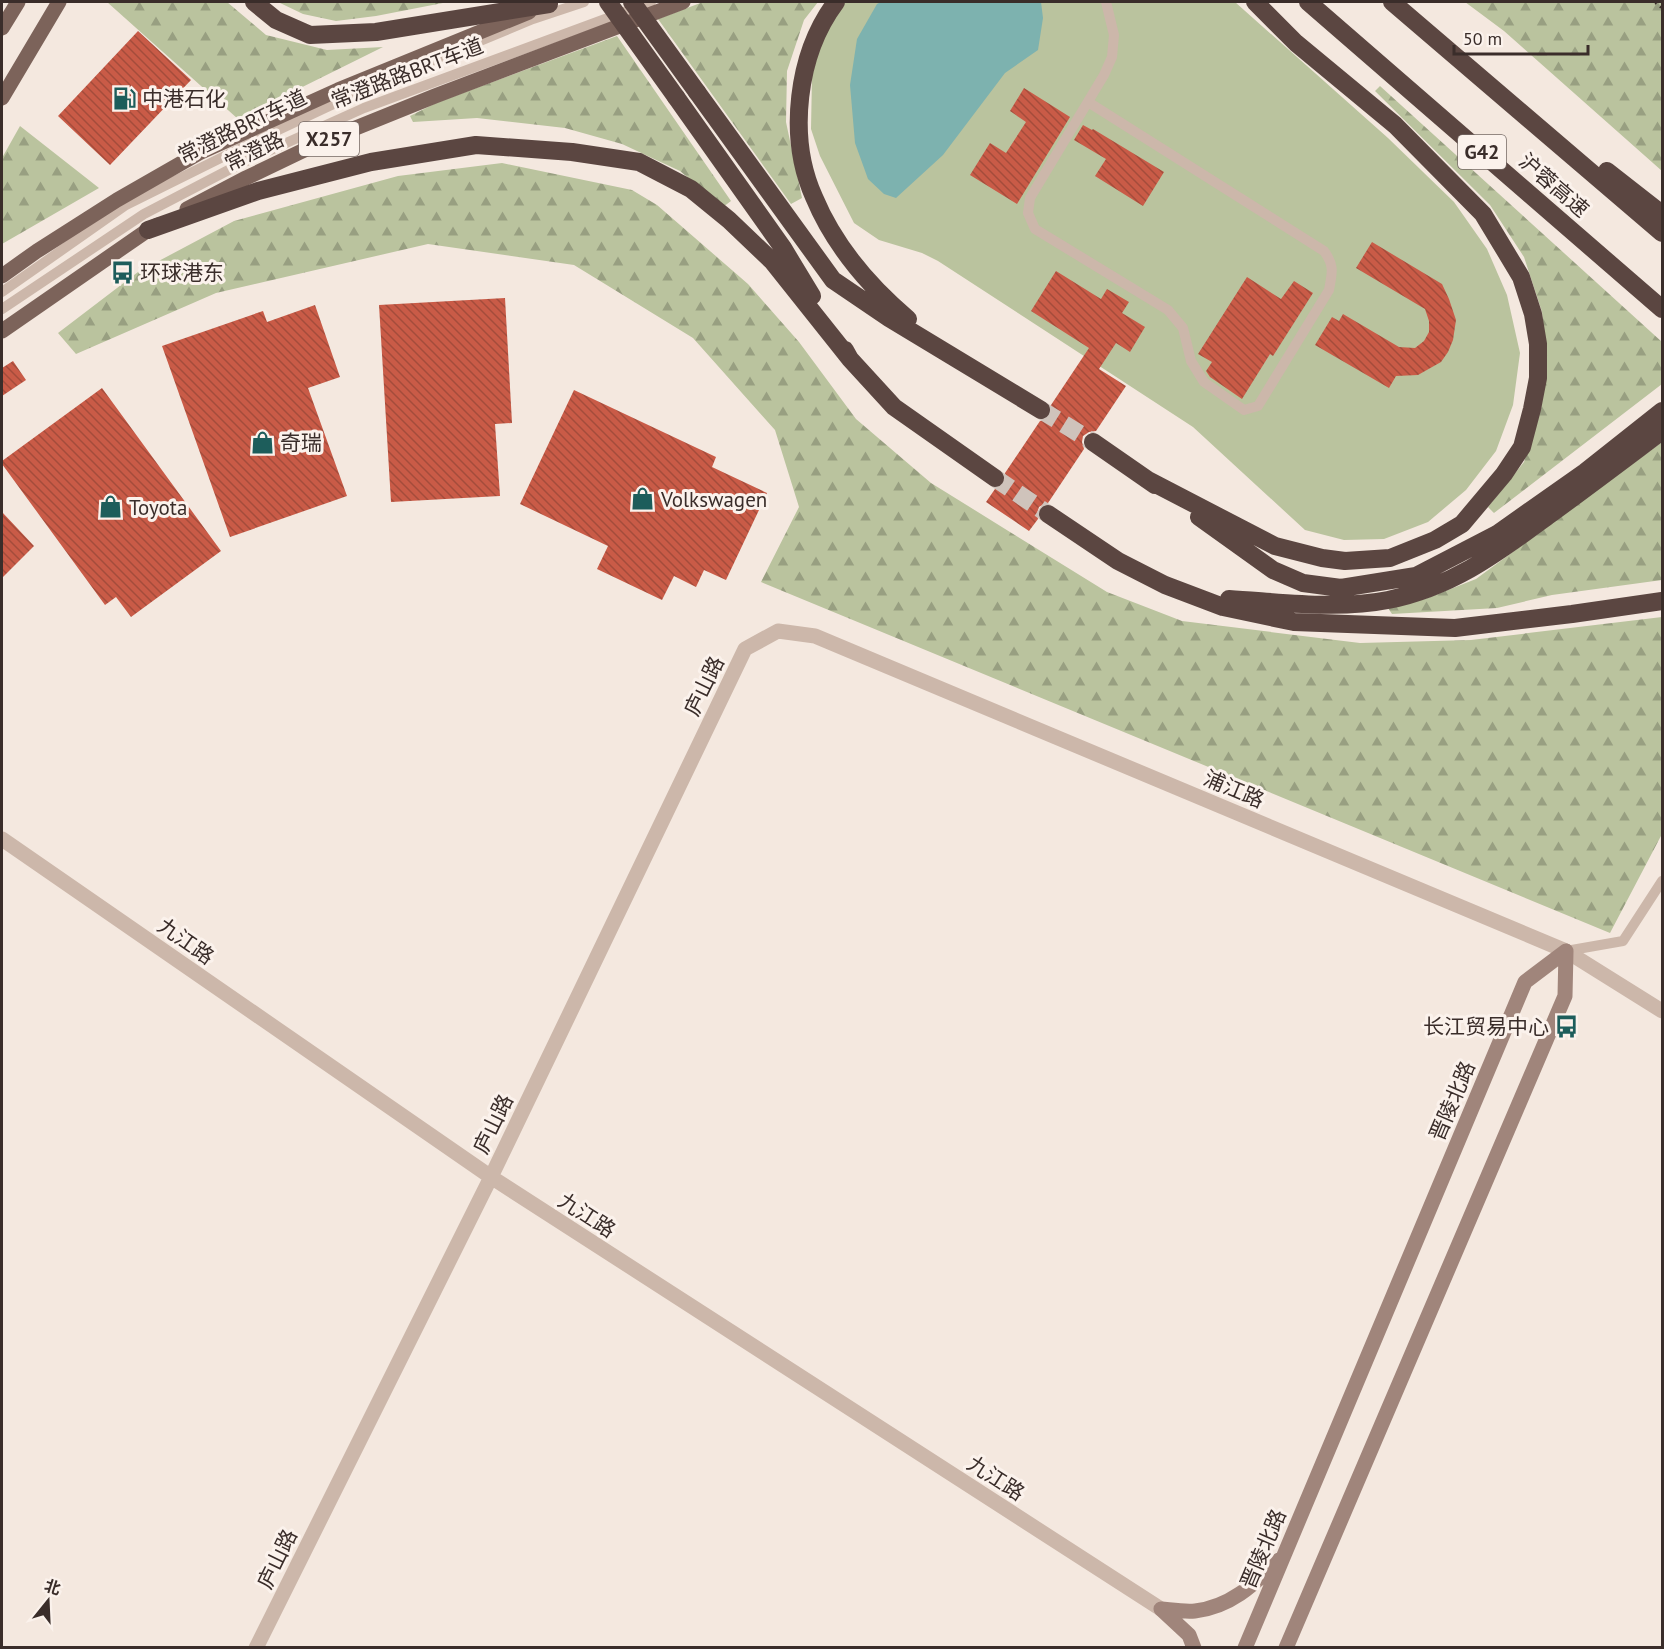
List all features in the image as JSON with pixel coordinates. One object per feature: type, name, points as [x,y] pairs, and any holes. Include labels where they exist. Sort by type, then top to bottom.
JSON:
[{"type":"highway","points":[[254,2],[276,20],[310,35],[376,32],[552,3]]},
{"type":"highway","points":[[608,2],[783,248],[850,358]]},
{"type":"highway","points":[[632,2],[833,280],[889,318],[1041,410]]},
{"type":"highway","points":[[836,2],[816,34],[804,69],[800,102],[799,140],[813,197],[842,248],[884,298],[948,354]]},
{"type":"highway","points":[[1146,479],[1275,546],[1322,558],[1345,561],[1390,558],[1435,540],[1462,524],[1504,474],[1522,447],[1533,409],[1538,378],[1538,344],[1533,314],[1521,277],[1483,214],[1395,125],[1296,43],[1255,2]]},
{"type":"highway","name":"沪蓉高速","points":[[1308,2],[1659,306]]},
{"type":"highway","points":[[1393,2],[1662,214]]},
{"type":"highway","name":"沪蓉高速","points":[[1393,2],[1662,233]]},
{"type":"highway","points":[[148,230],[269,188],[371,162],[476,145],[572,152],[639,162],[691,189],[729,220],[772,261],[850,358],[894,406],[995,478]]},
{"type":"highway","points":[[1093,442],[1273,570],[1303,583],[1341,588],[1416,576],[1497,534],[1585,472],[1662,411]]},
{"type":"highway","points":[[1165,585],[1229,599],[1338,605],[1387,600],[1428,589],[1463,574],[1508,546],[1662,431]]},
{"type":"highway","points":[[1048,514],[1118,561],[1165,585],[1223,607],[1294,622],[1455,628],[1662,601]]},
{"type":"main road","points":[[2,28],[18,2]]},
{"type":"main road","points":[[2,98],[59,2]]},
{"type":"main road","name":"常澄路","points":[[2,331],[148,230],[246,178],[321,142],[435,96],[683,2]]},
{"type":"main road","name":"常澄路","points":[[2,276],[37,250],[117,200],[200,153],[338,90],[552,3]]},
{"type":"main road","points":[[1286,1647],[1565,996],[1566,951]]},
{"type":"main road","name":"晋陵北路","points":[[1245,1647],[1525,982],[1566,951]]},
{"type":"main road","points":[[1161,1609],[1194,1611],[1225,1604],[1256,1582],[1283,1556]]},
{"type":"main road","points":[[1161,1609],[1189,1635],[1194,1647]]},
{"type":"street","name":"浦江路","points":[[778,631],[815,636],[1566,951],[1662,1011]]},
{"type":"street","name":"庐山路","points":[[256,1647],[491,1177],[745,650],[778,631]]},
{"type":"street","name":"九江路","points":[[2,839],[491,1177],[1161,1609]]},
{"type":"lane","name":"常澄路BRT车道","points":[[2,292],[126,205],[238,149],[374,85],[533,19],[584,2]]},
{"type":"lane","name":"常澄路路BRT车道","points":[[2,309],[144,214],[242,163],[364,108],[651,2]]},
{"type":"lane","points":[[1088,102],[1324,251],[1332,261],[1329,290],[1258,406],[1245,410],[1203,382],[1191,361],[1183,328],[1168,310],[1035,229],[1028,213],[1030,198],[1104,75],[1112,57],[1114,35],[1106,2]]},
{"type":"lane","points":[[1566,951],[1623,941],[1661,886]]},
{"type":"green space","points":[[107,2],[227,2],[266,35],[327,50],[383,47],[238,119]]},
{"type":"green space","points":[[278,2],[448,2],[336,21],[303,14]]},
{"type":"green space","points":[[703,2],[818,2],[804,20],[787,71],[786,122],[802,198],[791,204],[658,19]]},
{"type":"green space","points":[[845,2],[1235,2],[1388,138],[1454,202],[1487,249],[1507,295],[1520,353],[1513,405],[1496,451],[1466,490],[1428,522],[1384,539],[1344,540],[1305,530],[1193,427],[938,261],[922,253],[879,240],[854,223],[820,156],[811,129],[812,76],[823,34]]},
{"type":"green space","points":[[1465,2],[1662,2],[1662,171],[1504,31]]},
{"type":"green space","points":[[617,36],[731,201],[723,207],[680,171],[622,144],[565,128],[477,118],[413,122],[410,116],[436,103]]},
{"type":"green space","points":[[1380,86],[1662,342],[1662,384],[1494,513],[1488,507],[1524,462],[1539,416],[1547,372],[1542,312],[1524,257],[1490,205],[1375,91]]},
{"type":"green space","points":[[20,126],[99,188],[2,244],[2,158]]},
{"type":"green space","points":[[502,163],[632,190],[657,205],[748,284],[799,342],[856,419],[931,483],[1107,592],[1182,621],[1360,643],[1471,640],[1662,617],[1662,834],[1610,933],[761,582],[799,507],[775,430],[693,338],[574,265],[428,244],[216,293],[76,354],[58,333],[138,272],[234,221],[398,176]]},
{"type":"green space","points":[[1662,442],[1662,580],[1552,595],[1497,608],[1392,614],[1388,608],[1425,599],[1476,579]]},
{"type":"water","points":[[881,2],[1041,2],[1043,18],[1038,50],[1005,73],[943,155],[896,198],[884,194],[868,179],[855,143],[850,85],[857,39],[877,4]]},
{"type":"building","name":"中港石化","points":[[138,31],[191,80],[110,165],[58,116]]},
{"type":"building","points":[[1024,88],[1070,117],[1017,204],[970,175],[990,143],[1006,153],[1026,122],[1010,111]]},
{"type":"building","points":[[1083,125],[1164,172],[1143,206],[1095,176],[1106,159],[1074,140]]},
{"type":"building","points":[[1372,242],[1442,284],[1456,320],[1453,340],[1441,362],[1418,375],[1396,376],[1389,388],[1315,345],[1332,317],[1339,321],[1343,314],[1399,347],[1415,348],[1424,341],[1429,332],[1429,321],[1425,309],[1356,268]]},
{"type":"building","points":[[1056,271],[1101,299],[1107,289],[1129,302],[1122,313],[1145,327],[1130,352],[1116,343],[1099,369],[1126,386],[1096,431],[1083,436],[1084,449],[1048,503],[1039,507],[1038,519],[1029,531],[986,502],[995,489],[1004,484],[1005,473],[1040,421],[1050,416],[1051,405],[1089,348],[1031,311]]},
{"type":"building","points":[[1247,277],[1281,299],[1294,281],[1313,293],[1273,356],[1270,354],[1242,399],[1210,377],[1206,371],[1212,362],[1198,354]]},
{"type":"building","points":[[505,298],[512,423],[495,424],[500,496],[391,502],[379,305]]},
{"type":"building","name":"奇瑞","points":[[315,305],[340,377],[308,388],[347,496],[230,537],[162,346],[263,311],[267,322]]},
{"type":"building","points":[[13,361],[26,380],[2,396],[2,368]]},
{"type":"building","name":"Toyota","points":[[102,388],[221,551],[131,617],[116,597],[105,605],[2,464],[2,461]]},
{"type":"building","name":"Volkswagen","points":[[574,390],[716,457],[712,467],[767,493],[726,580],[704,570],[696,587],[674,576],[662,600],[597,569],[608,546],[520,504]]},
{"type":"building","points":[[2,512],[34,546],[2,578]]},
{"type":"tunnel","points":[[1041,410],[1093,442]]},
{"type":"tunnel","points":[[995,478],[1048,514]]},
{"type":"railway","points":[[1656,2],[1662,7]]},
{"type":"place","name":"中港石化","points":[[124,98]]},
{"type":"place","name":"环球港东","points":[[122,272]]},
{"type":"place","name":"奇瑞","points":[[262,442]]},
{"type":"place","name":"Volkswagen","points":[[643,499]]},
{"type":"place","name":"Toyota","points":[[111,507]]},
{"type":"place","name":"长江贸易中心","points":[[1567,1026]]}]
